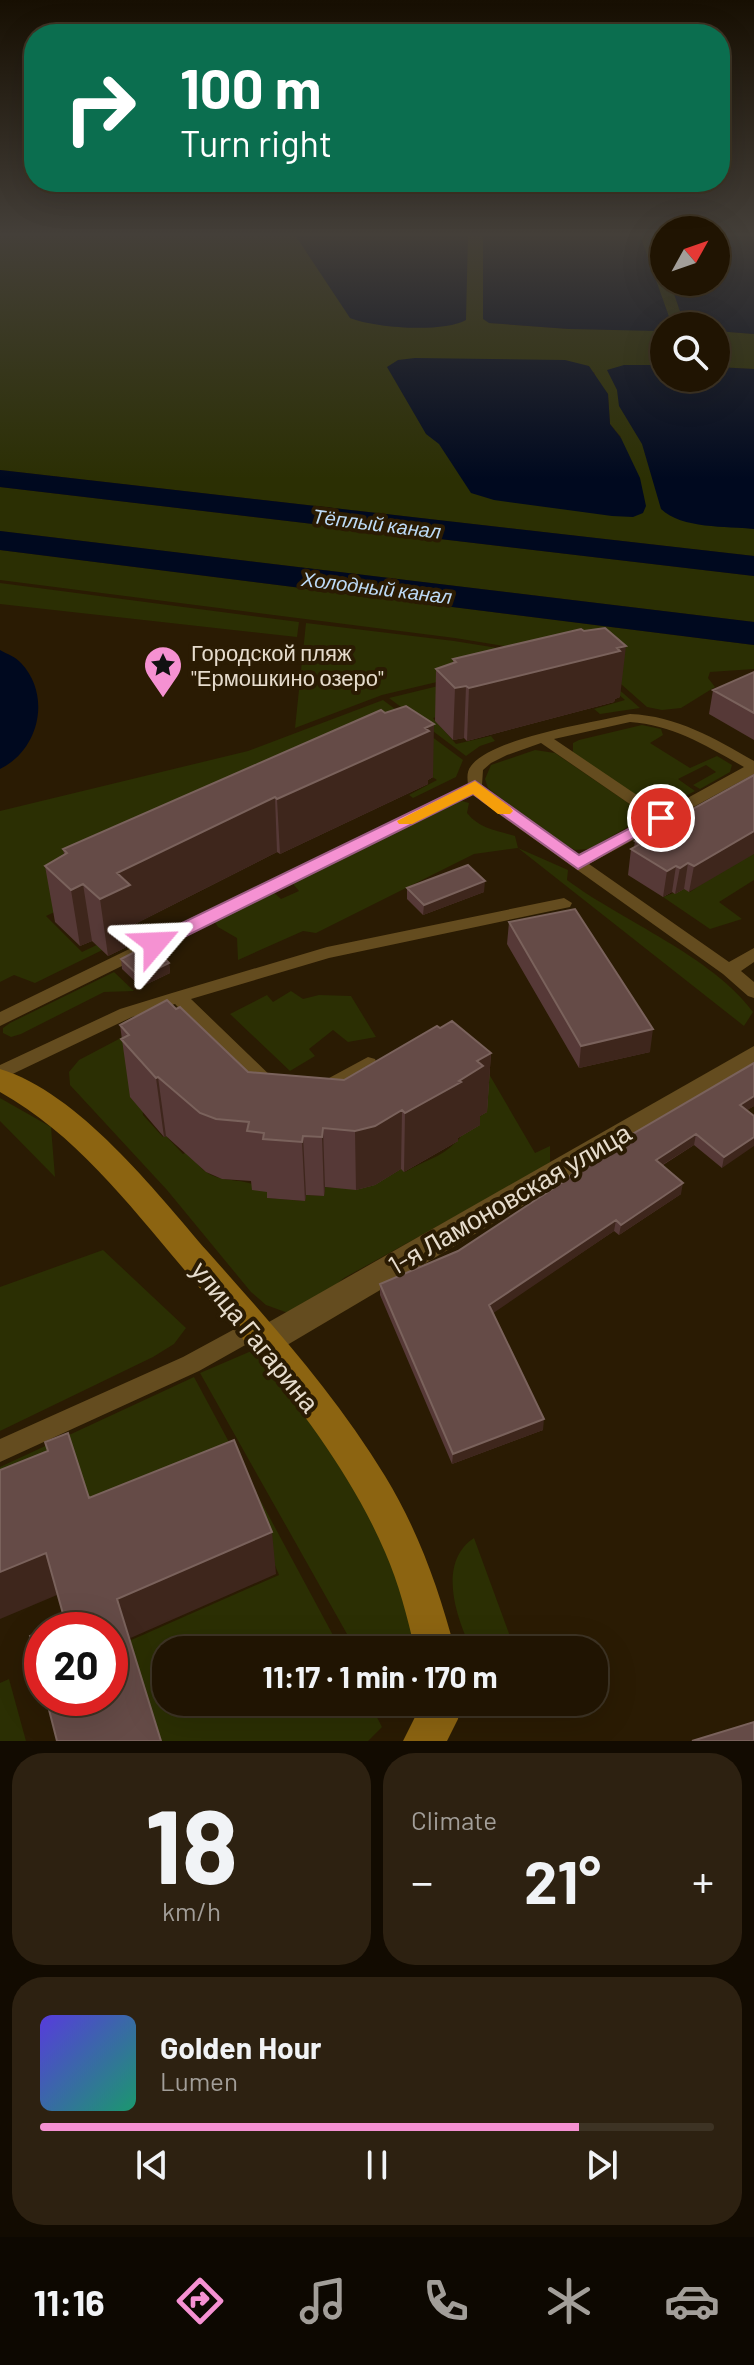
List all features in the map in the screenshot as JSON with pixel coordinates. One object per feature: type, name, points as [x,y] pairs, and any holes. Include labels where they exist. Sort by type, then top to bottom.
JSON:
[{"type":"street","name":"1-я Ламоновская улица","points":[[260,1334],[754,1056]]},
{"type":"street","name":"улица Гагарина","points":[[0,1076],[71,1123],[107,1158],[260,1334],[346,1448],[392,1523],[429,1612],[433,1636]]},
{"type":"street","points":[[424,1741],[437,1716]]},
{"type":"lane","points":[[754,768],[683,729],[645,718],[630,718],[497,752],[477,767],[475,786],[487,799],[729,970],[754,992]]},
{"type":"lane","points":[[544,739],[661,818]]},
{"type":"lane","points":[[578,863],[754,768]]},
{"type":"lane","points":[[0,1020],[475,786]]},
{"type":"lane","points":[[0,1076],[126,1013],[178,997],[327,953],[564,903]]},
{"type":"lane","points":[[729,970],[754,954]]},
{"type":"lane","points":[[178,997],[272,1089],[293,1098],[315,1095],[368,1064]]},
{"type":"lane","points":[[0,1451],[260,1334]]},
{"type":"green space","points":[[0,316],[492,316],[489,323],[569,329],[576,316],[650,316],[650,368],[632,368],[678,519],[754,529],[754,556],[0,470]],"holes":[[[594,372],[608,394],[610,424],[621,437],[426,433],[409,402]]]},
{"type":"green space","points":[[730,332],[754,334],[754,369],[730,368]]},
{"type":"green space","points":[[0,487],[754,576],[754,622],[0,531]]},
{"type":"green space","points":[[0,550],[754,645],[754,669],[710,672],[708,678],[715,687],[681,708],[662,710],[647,707],[613,677],[553,654],[455,638],[0,580]]},
{"type":"green space","points":[[0,583],[299,622],[297,637],[0,604]]},
{"type":"green space","points":[[306,623],[547,656],[382,695],[295,728]]},
{"type":"green space","points":[[553,658],[607,679],[640,708],[600,714],[594,709],[625,700],[597,676],[433,718],[456,744],[491,736],[495,741],[480,746],[466,756],[389,698]]},
{"type":"green space","points":[[383,700],[463,760],[456,777],[413,798],[409,795],[437,780],[397,754],[46,916],[82,952],[124,932],[129,937],[35,983],[14,975],[0,982],[0,811],[248,751]]},
{"type":"green space","points":[[642,725],[661,729],[663,735],[650,743],[690,768],[717,756],[732,765],[730,772],[700,789],[693,785],[716,772],[706,765],[678,779],[695,791],[666,806],[650,805],[573,753],[573,743],[579,740]]},
{"type":"green space","points":[[535,750],[555,753],[634,807],[640,820],[589,849],[575,850],[565,845],[488,788],[485,779],[491,765]]},
{"type":"green space","points":[[452,798],[469,803],[467,813],[477,822],[515,836],[518,848],[474,854],[316,933],[303,931],[238,960],[237,938],[218,927],[211,916],[269,888],[281,899],[299,891],[288,878]]},
{"type":"green space","points":[[754,847],[754,880],[719,902],[742,919],[710,929],[663,897],[684,889],[690,892]]},
{"type":"green space","points":[[518,848],[568,870],[567,880],[691,956],[714,974],[753,1012],[744,1026]]},
{"type":"green space","points":[[114,972],[134,991],[104,992],[21,1034],[11,1037],[3,1033],[3,1028],[10,1023]]},
{"type":"green space","points":[[291,991],[303,999],[319,995],[351,996],[376,1037],[348,1042],[333,1030],[309,1049],[315,1056],[290,1071],[230,1014],[267,995],[273,1002]]},
{"type":"green space","points":[[136,1030],[143,1115],[163,1137],[166,1136],[183,1154],[187,1152],[206,1172],[259,1187],[268,1192],[268,1198],[304,1201],[306,1195],[323,1196],[325,1187],[365,1186],[401,1169],[405,1172],[444,1152],[486,1112],[482,1062],[535,1153],[550,1146],[550,1162],[288,1313],[266,1305],[251,1292],[167,1190],[70,1085],[69,1072],[79,1060]]},
{"type":"green space","points":[[0,1098],[51,1127],[55,1177],[0,1121]]},
{"type":"green space","points":[[103,1250],[186,1328],[174,1344],[153,1357],[0,1431],[0,1287]]},
{"type":"green space","points":[[263,1346],[376,1507],[414,1636],[348,1636],[200,1373]]},
{"type":"green space","points":[[194,1377],[333,1636],[152,1636],[152,1715],[129,1641],[279,1575],[240,1481],[0,1515],[0,1467]]},
{"type":"green space","points":[[474,1538],[510,1636],[466,1636],[453,1591],[456,1561],[463,1548]]},
{"type":"green space","points":[[9,1679],[26,1741],[0,1741],[0,1683]]},
{"type":"green space","points":[[152,1716],[376,1716],[382,1727],[368,1741],[160,1741]]},
{"type":"water","points":[[466,316],[466,320],[455,324],[426,328],[375,324],[350,318]]},
{"type":"water","points":[[483,316],[650,316],[650,331],[569,329],[489,323]]},
{"type":"water","points":[[730,316],[754,316],[754,334],[730,332]]},
{"type":"water","points":[[398,360],[565,360],[589,366],[608,394],[610,424],[621,438],[640,478],[646,506],[643,513],[633,517],[612,516],[494,500],[471,493],[439,444],[426,434],[387,367]]},
{"type":"water","points":[[624,365],[650,365],[650,392],[730,392],[730,368],[754,369],[754,529],[692,523],[661,509],[642,444],[619,406],[617,390],[607,370]]},
{"type":"water","name":"Тёплый канал","points":[[0,470],[754,556],[754,576],[0,487]]},
{"type":"water","name":"Холодный канал","points":[[0,531],[754,622],[754,645],[0,550]]},
{"type":"water","points":[[0,650],[19,661],[31,676],[38,706],[32,736],[24,749],[0,769]]},
{"type":"building","points":[[605,628],[626,646],[617,648],[620,651],[469,688],[455,688],[436,669],[456,662],[453,659],[581,629]]},
{"type":"building","points":[[754,672],[754,713],[713,690]]},
{"type":"building","points":[[406,706],[434,724],[425,728],[429,731],[277,799],[275,797],[117,873],[130,885],[100,899],[83,884],[71,890],[45,866],[67,853],[63,849],[381,710],[385,713]]},
{"type":"building","points":[[754,775],[754,831],[694,866],[688,863],[667,871],[631,849],[640,844],[635,841]]},
{"type":"building","points":[[468,865],[485,881],[424,905],[407,888]]},
{"type":"building","points":[[575,909],[653,1029],[581,1046],[509,922]]},
{"type":"building","points":[[150,944],[169,963],[140,977],[121,959]]},
{"type":"building","points":[[167,1000],[176,1009],[180,1007],[248,1072],[344,1080],[437,1026],[440,1028],[452,1021],[491,1053],[477,1061],[483,1066],[461,1082],[375,1126],[355,1131],[323,1128],[322,1137],[303,1136],[302,1142],[263,1139],[264,1133],[247,1131],[249,1122],[216,1119],[200,1113],[156,1078],[121,1039],[129,1035],[120,1025]]},
{"type":"building","points":[[754,1063],[754,1096],[740,1105],[754,1116],[754,1137],[724,1157],[696,1134],[656,1160],[683,1183],[621,1225],[616,1220],[489,1305],[544,1419],[453,1454],[380,1284],[458,1251],[563,1182],[588,1160]]},
{"type":"building","points":[[68,1433],[89,1498],[234,1440],[272,1532],[117,1599],[121,1612],[62,1612],[46,1553],[0,1572],[0,1470],[48,1451],[45,1442]]},
{"type":"building","points":[[128,1634],[161,1741],[57,1741],[51,1716],[128,1716]]},
{"type":"building","points":[[754,1722],[754,1741],[692,1741]]},
{"type":"slow traffic","points":[[405,821],[475,786],[504,811]]},
{"type":"place","name":"Городской пляж \"Ермошкино озеро\"","points":[[163,699]]},
{"type":"route","points":[[155,943],[475,786],[487,799],[578,863],[661,818]]}]
